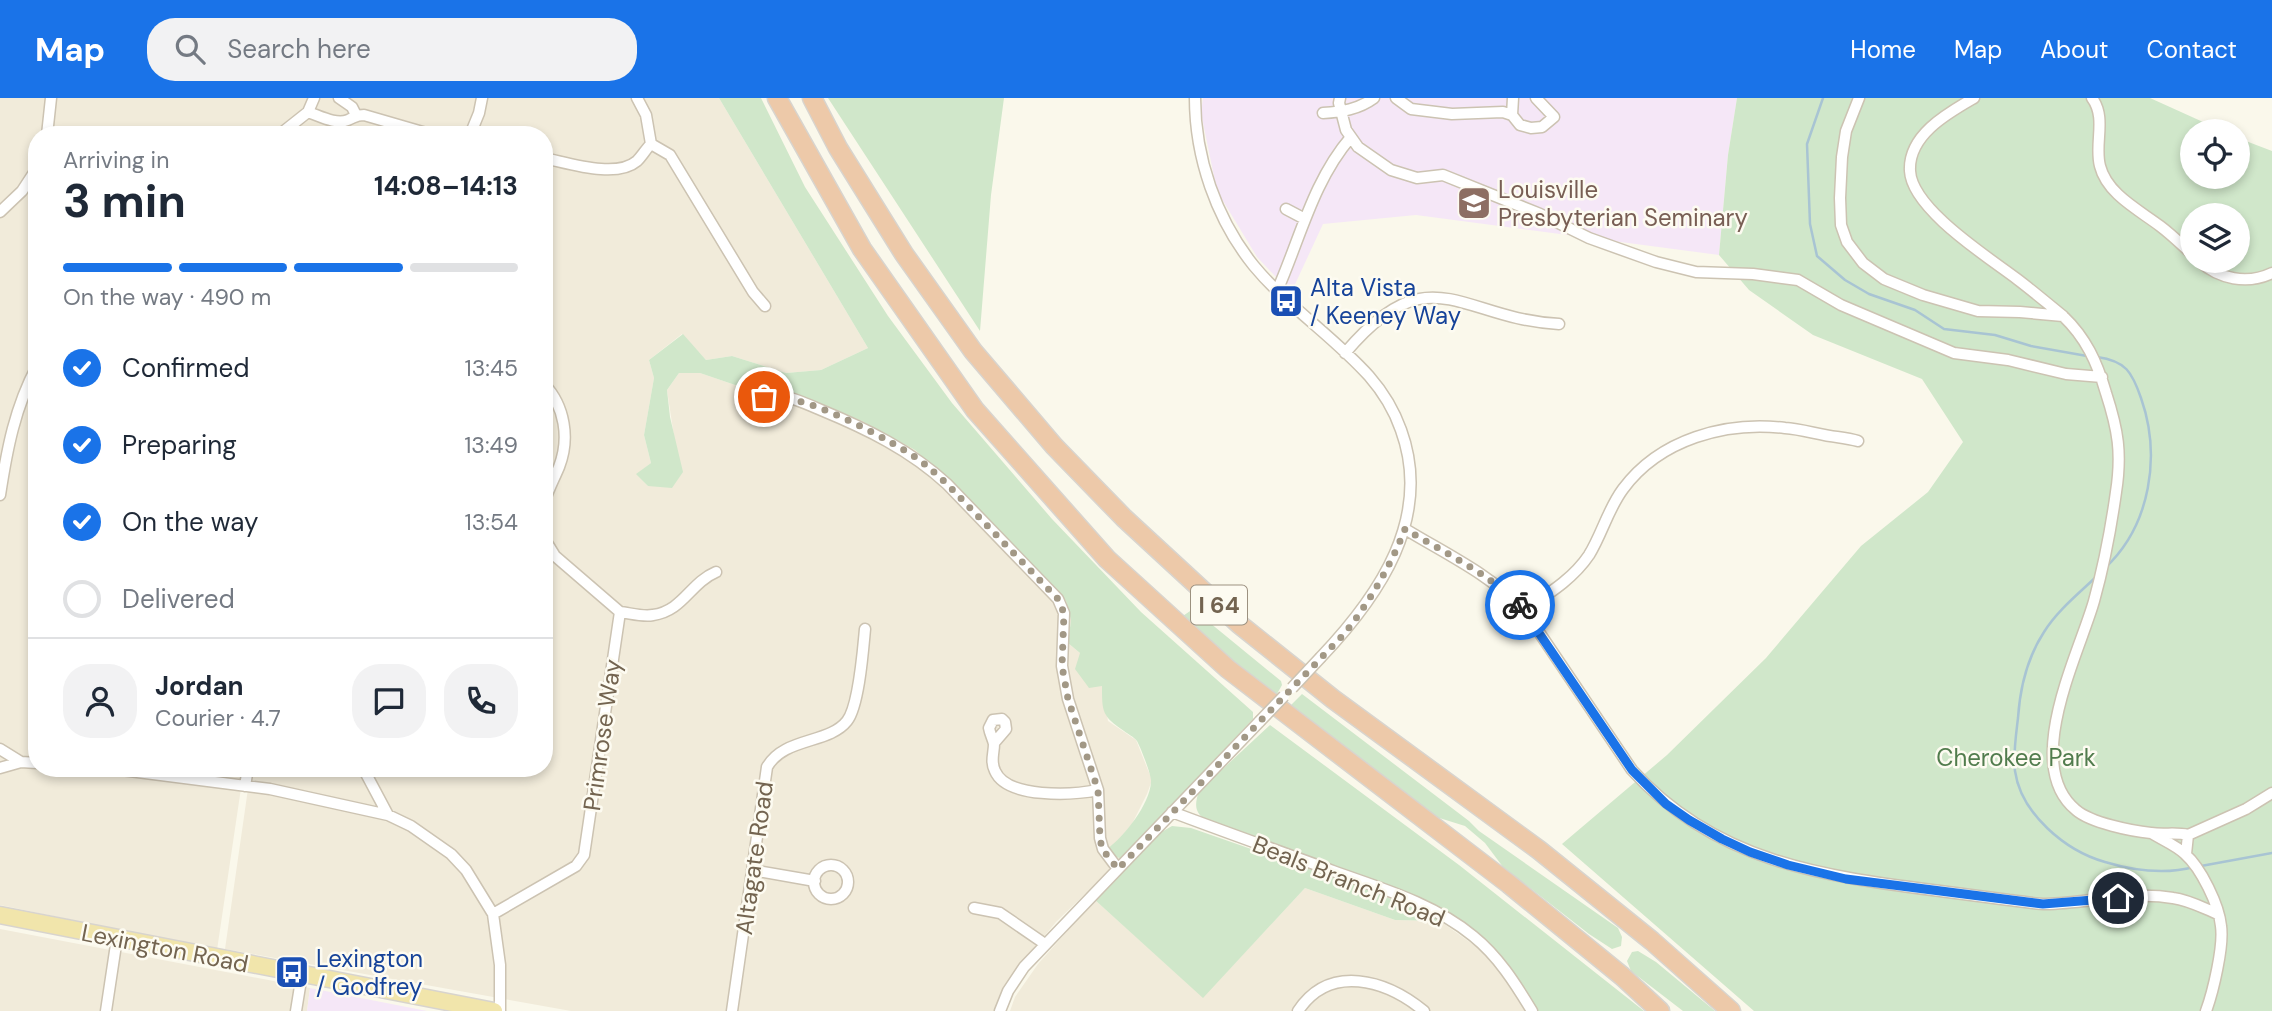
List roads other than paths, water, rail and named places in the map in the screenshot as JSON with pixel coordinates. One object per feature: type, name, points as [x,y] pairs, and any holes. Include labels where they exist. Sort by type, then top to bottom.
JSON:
[{"type":"highway","name":"I 64","points":[[777,98],[862,248],[975,410],[1107,559],[1228,669],[1499,877],[1622,976],[1660,1011]]},
{"type":"highway","name":"I 64","points":[[812,98],[838,148],[904,254],[973,351],[1054,446],[1124,518],[1239,624],[1333,699],[1539,850],[1653,941],[1731,1011]]},
{"type":"main road","name":"Lexington Road","points":[[0,915],[494,1011]]},
{"type":"street","points":[[48,126],[51,98]]},
{"type":"street","points":[[290,126],[308,112],[314,98]]},
{"type":"street","points":[[339,98],[352,107],[356,114]]},
{"type":"street","points":[[474,126],[482,98]]},
{"type":"street","points":[[553,160],[607,170],[618,170],[637,161],[651,144],[646,115],[637,98]]},
{"type":"street","points":[[1000,1011],[1015,979],[1045,944],[1345,633],[1374,593],[1392,561],[1405,529],[1411,504],[1412,480],[1405,441],[1383,394],[1369,376],[1277,291],[1242,250],[1224,219],[1204,166],[1198,139],[1195,98]]},
{"type":"street","points":[[1340,98],[1346,130],[1358,147],[1391,170],[1417,178],[1443,175],[1540,214],[1589,238],[1656,262],[1696,272],[1752,274],[1798,280],[1841,305],[1954,352],[2008,360],[2066,374],[2101,375]]},
{"type":"street","points":[[1323,113],[1341,112],[1366,104],[1374,98]]},
{"type":"street","points":[[1396,98],[1411,109],[1424,111],[1512,114]]},
{"type":"street","points":[[1513,98],[1512,114],[1520,125],[1531,128],[1542,127],[1554,117],[1536,98]]},
{"type":"street","points":[[1859,98],[1846,131],[1840,198],[1841,225],[1847,242],[1863,263],[1884,279],[1923,295],[1978,311],[2063,316]]},
{"type":"street","points":[[1974,98],[1936,122],[1922,137],[1910,162],[1912,181],[1924,202],[1950,228],[2063,316],[2087,342],[2101,375],[2117,425],[2119,441],[2117,489],[2095,597],[2062,694],[2053,749],[2058,784],[2067,800],[2083,816],[2153,834],[2188,835],[2246,809],[2272,793]]},
{"type":"street","points":[[2092,98],[2100,117],[2099,162],[2105,178],[2119,196],[2180,243]]},
{"type":"street","points":[[308,112],[340,121],[348,120],[356,114],[365,115],[402,126]]},
{"type":"street","points":[[1277,291],[1317,191],[1351,137]]},
{"type":"street","points":[[651,144],[670,155],[752,292],[765,306]]},
{"type":"street","points":[[0,212],[28,182]]},
{"type":"street","points":[[1286,209],[1305,219]]},
{"type":"street","points":[[2217,273],[2248,280],[2272,273]]},
{"type":"street","points":[[1345,353],[1382,316],[1406,302],[1425,298],[1454,299],[1531,322],[1559,324]]},
{"type":"street","points":[[0,495],[11,430],[28,385]]},
{"type":"street","points":[[753,401],[775,395],[802,402],[854,424],[905,451],[947,484],[1058,599],[1064,613],[1062,666],[1068,699],[1098,790],[1102,849],[1118,869]]},
{"type":"street","points":[[553,396],[561,411],[565,438],[560,465],[553,482]]},
{"type":"street","points":[[1524,610],[1551,593],[1579,568],[1593,548],[1623,489],[1654,458],[1680,443],[1708,433],[1766,426],[1858,440]]},
{"type":"street","points":[[1405,529],[1509,594],[1524,610],[1604,730],[1648,788],[1689,820],[1750,852],[1788,865],[1846,879],[2043,904],[2155,896],[2187,901],[2218,914]]},
{"type":"street","points":[[553,552],[620,612],[647,616],[668,611],[681,602],[704,577],[716,572]]},
{"type":"street","name":"Primrose Way","points":[[493,914],[576,866],[584,855],[620,612]]},
{"type":"street","name":"Altagate Road","points":[[732,1011],[767,767],[779,753],[833,731],[847,721],[852,713],[865,629]]},
{"type":"street","points":[[994,743],[992,754],[995,771],[1003,781],[1014,788],[1068,794],[1098,790]]},
{"type":"street","points":[[0,749],[21,761],[28,762]]},
{"type":"street","points":[[0,768],[21,761]]},
{"type":"street","points":[[178,777],[303,795],[388,815],[411,826],[450,853],[466,870],[493,914],[500,965],[500,1011]]},
{"type":"street","points":[[245,786],[246,777]]},
{"type":"street","points":[[368,777],[388,815]]},
{"type":"street","name":"Beals Branch Road","points":[[1172,812],[1354,878],[1448,918],[1472,934],[1507,971],[1532,1011]]},
{"type":"street","points":[[2153,834],[2186,854],[2202,877],[2218,914],[2221,939],[2206,1011]]},
{"type":"street","points":[[2186,854],[2188,835]]},
{"type":"street","points":[[752,870],[815,881]]},
{"type":"street","points":[[974,908],[1000,913],[1045,944]]},
{"type":"street","points":[[106,1011],[117,938]]},
{"type":"street","points":[[296,1011],[302,974]]},
{"type":"street","points":[[1298,1011],[1318,989],[1334,982],[1350,980],[1389,991],[1424,1011]]},
{"type":"waterway","points":[[1823,98],[1807,144],[1810,224],[1817,256],[1845,280],[1869,294],[1915,310],[1944,329],[1995,335],[2031,346],[2087,356]]},
{"type":"waterway","points":[[2097,357],[2115,361],[2131,375],[2147,420],[2151,465],[2148,488],[2133,531],[2121,551],[2105,568]]},
{"type":"waterway","points":[[2096,577],[2049,624],[2029,662],[2021,695],[2015,744],[2015,771],[2019,787],[2026,802],[2048,828],[2061,840],[2090,857],[2138,870],[2172,871],[2194,867]]},
{"type":"waterway","points":[[2201,866],[2272,853]]},
{"type":"place","name":"Louisville Presbyterian Seminary","points":[[1474,203]]},
{"type":"place","name":"Alta Vista / Keeney Way","points":[[1286,301]]},
{"type":"place","name":"Lexington / Godfrey","points":[[292,972]]},
{"type":"park label","name":"Cherokee Park","points":[[2016,757]]}]
